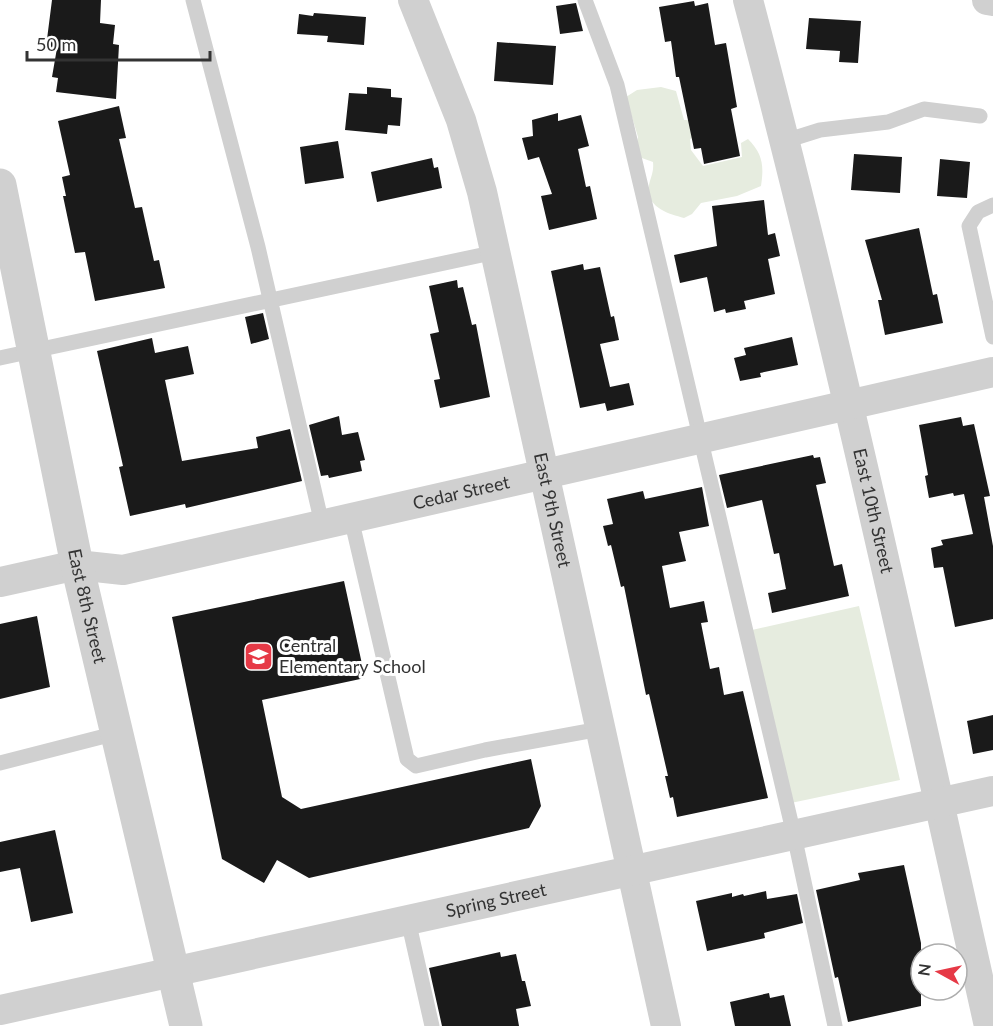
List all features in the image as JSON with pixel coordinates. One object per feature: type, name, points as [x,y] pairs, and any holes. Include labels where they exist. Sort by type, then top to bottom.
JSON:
[{"type":"street","name":"East 9th Street","points":[[413,0],[461,120],[483,192],[666,1026]]},
{"type":"street","name":"East 10th Street","points":[[748,0],[785,141],[849,406],[989,1026]]},
{"type":"street","points":[[987,0],[993,1]]},
{"type":"street","name":"East 8th Street","points":[[0,186],[77,565],[186,1026]]},
{"type":"street","name":"Cedar Street","points":[[0,582],[77,565],[123,570],[993,372]]},
{"type":"street","name":"Spring Street","points":[[0,1010],[993,791]]},
{"type":"lane","points":[[193,0],[270,300],[322,525]]},
{"type":"lane","points":[[585,0],[617,85],[794,835],[835,1026]]},
{"type":"lane","points":[[785,141],[820,129],[888,122],[924,109],[980,116]]},
{"type":"lane","points":[[993,205],[978,212],[969,226],[993,337]]},
{"type":"lane","points":[[0,358],[496,252]]},
{"type":"lane","points":[[351,518],[407,759],[416,766],[485,750],[600,729]]},
{"type":"lane","points":[[0,763],[117,733]]},
{"type":"lane","points":[[408,920],[432,1026]]},
{"type":"shaded area","points":[[661,87],[676,91],[684,120],[697,120],[702,133],[690,139],[691,150],[703,166],[742,157],[741,143],[748,139],[757,150],[761,161],[761,186],[737,196],[701,203],[692,214],[684,218],[665,212],[654,204],[649,193],[653,162],[639,157],[636,147],[638,137],[626,97],[637,90]]},
{"type":"shaded area","points":[[859,606],[900,780],[791,803],[752,630]]},
{"type":"building","points":[[52,0],[101,0],[100,23],[115,25],[113,44],[119,45],[116,99],[56,92],[58,78],[52,77],[57,48],[46,47]]},
{"type":"building","points":[[694,1],[695,6],[708,3],[715,45],[726,43],[737,107],[731,109],[740,156],[704,164],[701,148],[694,149],[679,77],[676,77],[671,41],[665,42],[659,7]]},
{"type":"building","points":[[576,3],[583,31],[560,34],[556,6]]},
{"type":"building","points":[[314,13],[366,17],[364,45],[327,42],[328,36],[297,34],[299,14],[313,16]]},
{"type":"building","points":[[809,18],[861,21],[858,63],[839,62],[840,51],[806,49]]},
{"type":"building","points":[[497,42],[556,46],[553,85],[494,81]]},
{"type":"building","points":[[367,87],[391,89],[391,97],[402,98],[400,126],[388,125],[387,134],[345,130],[349,93],[367,94]]},
{"type":"building","points":[[119,106],[126,138],[119,139],[135,208],[142,207],[154,261],[159,260],[165,288],[95,301],[85,252],[75,253],[63,196],[66,196],[62,177],[70,175],[58,121]]},
{"type":"building","points":[[558,113],[558,121],[581,115],[589,146],[578,149],[586,187],[590,186],[597,219],[549,230],[541,196],[552,194],[539,157],[528,160],[522,138],[533,136],[532,120]]},
{"type":"building","points":[[338,141],[344,178],[305,184],[300,147]]},
{"type":"building","points":[[854,154],[902,157],[900,193],[851,190]]},
{"type":"building","points":[[432,158],[434,168],[438,167],[442,188],[377,202],[371,172]]},
{"type":"building","points":[[940,159],[970,162],[967,198],[937,196]]},
{"type":"building","points":[[764,200],[768,235],[775,233],[780,256],[768,259],[775,294],[744,301],[746,309],[726,313],[725,309],[714,312],[707,277],[680,283],[674,255],[717,246],[712,206]]},
{"type":"building","points":[[919,228],[933,295],[937,294],[943,323],[885,335],[878,300],[882,300],[865,240]]},
{"type":"building","points":[[583,264],[584,270],[600,267],[611,317],[614,316],[619,340],[600,344],[610,387],[629,383],[634,405],[607,411],[605,403],[580,408],[551,271]]},
{"type":"building","points":[[457,280],[458,288],[463,287],[472,325],[476,324],[490,397],[440,408],[434,380],[440,379],[430,334],[439,332],[429,286]]},
{"type":"building","points":[[263,313],[269,339],[251,344],[245,317]]},
{"type":"building","points":[[792,337],[798,365],[760,373],[761,377],[740,381],[734,358],[746,355],[744,348]]},
{"type":"building","points":[[152,338],[155,353],[188,346],[194,374],[165,380],[182,461],[258,448],[256,437],[290,429],[302,481],[186,508],[185,504],[130,516],[119,467],[123,466],[97,351]]},
{"type":"building","points":[[339,416],[342,435],[358,432],[365,460],[360,461],[362,471],[329,478],[328,475],[321,476],[309,425]]},
{"type":"building","points":[[961,417],[963,426],[974,424],[990,496],[984,497],[993,546],[993,619],[955,627],[943,567],[934,568],[931,548],[943,545],[941,540],[973,534],[964,494],[954,496],[953,493],[929,498],[925,476],[928,475],[919,425]]},
{"type":"building","points":[[813,455],[814,458],[820,457],[826,483],[816,485],[834,566],[842,564],[849,596],[772,613],[768,593],[786,589],[779,553],[774,554],[762,500],[727,508],[719,475]]},
{"type":"building","points":[[702,487],[709,526],[679,532],[686,561],[662,566],[670,608],[704,601],[708,622],[701,623],[710,669],[719,667],[724,695],[743,691],[768,798],[677,817],[673,797],[670,798],[665,776],[668,776],[649,694],[646,695],[624,586],[621,587],[611,545],[608,546],[603,526],[613,524],[607,499],[643,491],[645,499]]},
{"type":"building","points":[[344,581],[365,678],[262,700],[282,797],[301,809],[531,759],[541,806],[529,828],[309,878],[277,860],[264,883],[222,859],[172,617]]},
{"type":"building","points":[[37,616],[50,687],[0,699],[0,624]]},
{"type":"building","points":[[993,715],[993,750],[973,754],[967,721]]},
{"type":"building","points":[[55,830],[73,913],[31,922],[20,868],[0,872],[0,842]]},
{"type":"building","points":[[904,865],[921,942],[909,942],[909,1002],[921,1002],[921,1006],[848,1022],[838,977],[835,978],[816,890],[860,880],[858,873]]},
{"type":"building","points":[[766,891],[767,899],[797,894],[803,923],[764,933],[765,938],[707,951],[696,901],[732,893],[732,897]]},
{"type":"building","points":[[500,952],[501,957],[516,954],[522,981],[525,981],[531,1006],[516,1009],[519,1026],[442,1026],[429,968]]},
{"type":"building","points":[[769,993],[770,998],[784,995],[791,1026],[735,1026],[730,1002]]},
{"type":"place","name":"Central Elementary School","points":[[258,656]]}]
